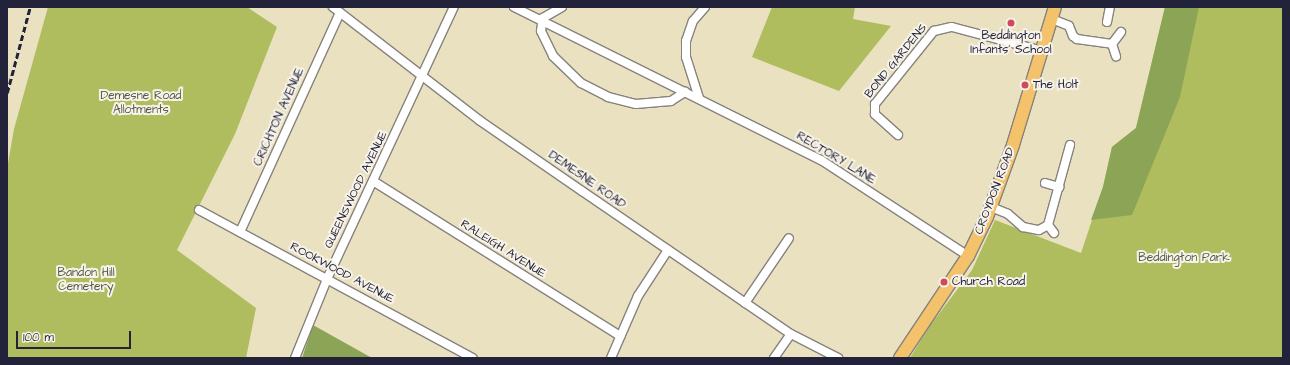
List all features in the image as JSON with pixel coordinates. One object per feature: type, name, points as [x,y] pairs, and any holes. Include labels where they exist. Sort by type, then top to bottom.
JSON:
[{"type":"highway","name":"CROYDON ROAD","points":[[900,358],[968,256],[991,207],[1043,50],[1052,20],[1054,7]]},
{"type":"street","name":"DEMESNE ROAD","points":[[333,7],[479,120],[744,303],[791,334],[838,358]]},
{"type":"street","name":"QUEENSWOOD AVENUE","points":[[295,358],[327,279],[454,7]]},
{"type":"street","name":"RECTORY LANE","points":[[514,7],[835,168],[968,256]]},
{"type":"street","points":[[562,7],[542,20],[541,31],[553,56],[571,76],[596,93],[616,100],[643,104],[671,101],[685,92]]},
{"type":"street","points":[[698,98],[687,63],[686,41],[693,21],[705,7]]},
{"type":"street","points":[[1107,22],[1110,7]]},
{"type":"street","name":"CRICHTON AVENUE","points":[[240,232],[340,13]]},
{"type":"street","points":[[1052,20],[1069,26],[1073,36],[1077,39],[1112,44]]},
{"type":"street","name":"BOND GARDENS","points":[[898,135],[875,114],[873,107],[934,31],[952,27],[1043,50]]},
{"type":"street","points":[[1112,44],[1121,32]]},
{"type":"street","points":[[1112,44],[1116,56]]},
{"type":"street","points":[[1048,225],[1070,145]]},
{"type":"street","name":"RALEIGH AVENUE","points":[[373,181],[620,336]]},
{"type":"street","points":[[1045,183],[1059,187]]},
{"type":"street","points":[[991,207],[1034,230],[1048,225]]},
{"type":"street","name":"ROOKWOOD AVENUE","points":[[199,210],[473,358]]},
{"type":"street","points":[[1048,225],[1054,233]]},
{"type":"street","points":[[744,303],[790,238]]},
{"type":"street","points":[[611,358],[638,296],[668,250]]},
{"type":"street","points":[[774,358],[791,334]]},
{"type":"green space","points":[[48,7],[247,7],[277,27],[235,134],[177,250],[256,308],[246,358],[7,358],[7,169],[14,129]]},
{"type":"green space","points":[[772,7],[855,7],[853,19],[891,26],[839,91],[752,57]]},
{"type":"green space","name":"Beddington Park","points":[[1165,7],[1283,7],[1283,358],[910,358],[929,327],[972,270],[995,220],[1081,253],[1103,187],[1112,147],[1136,128]]},
{"type":"green space","points":[[1165,7],[1199,7],[1180,97],[1132,215],[1091,220],[1103,187],[1112,147],[1136,128]]},
{"type":"green space","points":[[313,325],[372,358],[302,358]]},
{"type":"railway","points":[[7,93],[30,7]]},
{"type":"place","name":"Beddington Infants' School","points":[[1011,23]]},
{"type":"place","name":"The Holt","points":[[1025,85]]},
{"type":"place","name":"Church Road","points":[[944,282]]},
{"type":"park label","name":"Demesne Road Allotments","points":[[141,103]]},
{"type":"park label","name":"Bandon Hill Cemetery","points":[[86,280]]}]
